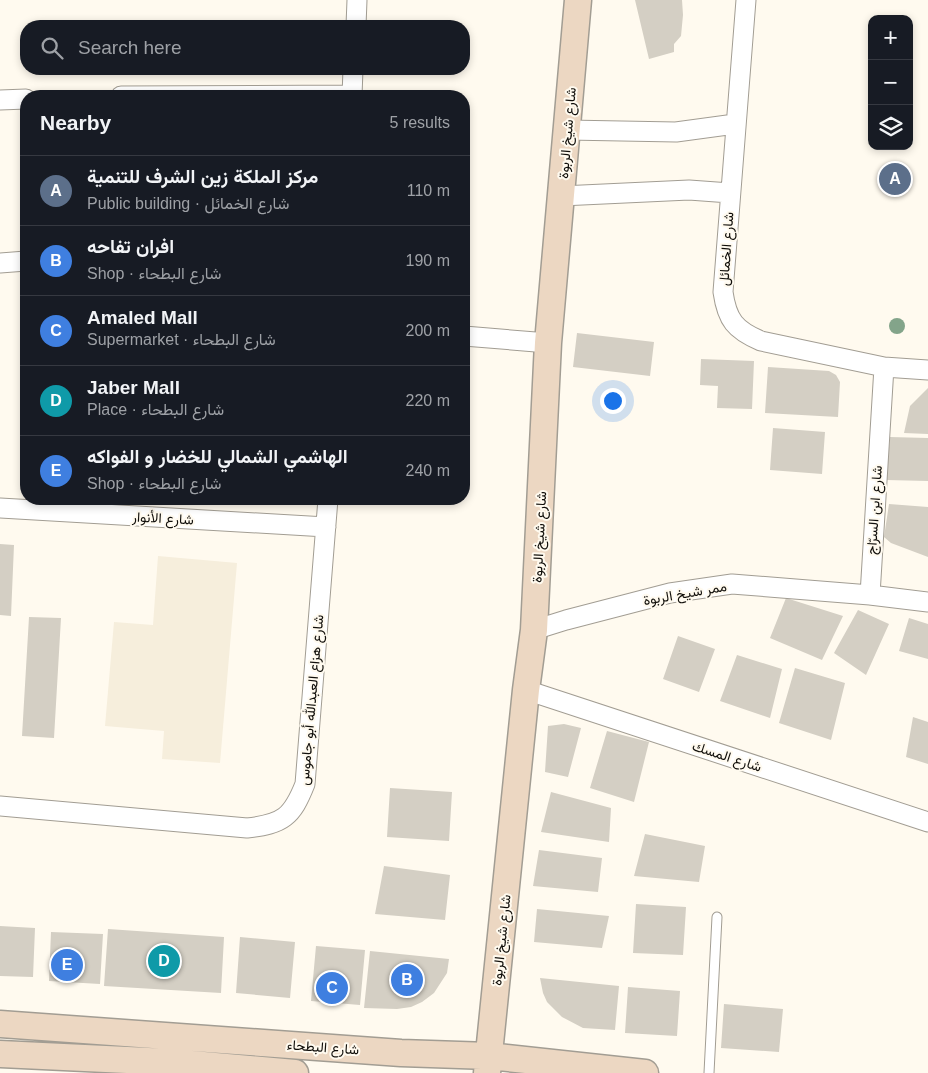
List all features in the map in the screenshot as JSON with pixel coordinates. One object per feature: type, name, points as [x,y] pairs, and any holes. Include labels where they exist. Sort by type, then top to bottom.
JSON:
[{"type":"street","points":[[356,20],[357,0]]},
{"type":"street","name":"شارع شيخ الربوة","points":[[488,1065],[526,690],[534,630],[548,343],[578,0]]},
{"type":"street","name":"شارع الخمائل","points":[[746,0],[723,292],[725,306],[732,321],[746,335],[761,341],[884,367],[928,370]]},
{"type":"street","points":[[352,90],[353,75]]},
{"type":"street","points":[[0,100],[20,99]]},
{"type":"street","points":[[567,130],[676,132],[735,124]]},
{"type":"street","points":[[561,196],[689,190],[730,193]]},
{"type":"street","points":[[0,263],[20,261]]},
{"type":"street","points":[[470,336],[548,343]]},
{"type":"street","name":"شارع ابن السرّاج","points":[[870,595],[884,367]]},
{"type":"street","name":"شارع هزاع العبدالله أبو جاموس","points":[[0,806],[247,828],[268,825],[287,816],[298,803],[305,784],[328,505]]},
{"type":"street","name":"شارع الأنوار","points":[[0,508],[118,507],[326,527]]},
{"type":"street","name":"ممر شيخ الربوة","points":[[534,630],[670,593],[732,584],[870,595]]},
{"type":"street","points":[[870,595],[928,602]]},
{"type":"street","name":"شارع المسك","points":[[526,690],[928,822]]},
{"type":"street","name":"شارع البطحاء","points":[[0,1024],[401,1053],[488,1065],[645,1073]]},
{"type":"street","name":"شارع البطحاء","points":[[0,1054],[169,1068],[295,1073]]},
{"type":"lane","points":[[709,1073],[717,917]]},
{"type":"shaded area","points":[[158,556],[237,563],[220,763],[162,759],[164,731],[105,726],[114,622],[153,625]]},
{"type":"building","points":[[635,0],[682,0],[681,36],[674,44],[674,52],[649,59]]},
{"type":"building","points":[[577,333],[654,342],[650,376],[573,367]]},
{"type":"building","points":[[701,359],[754,361],[752,409],[717,408],[718,386],[700,385]]},
{"type":"building","points":[[768,367],[829,371],[836,375],[840,382],[838,417],[765,413]]},
{"type":"building","points":[[928,388],[928,434],[904,433],[910,406]]},
{"type":"building","points":[[773,428],[825,432],[822,474],[770,470]]},
{"type":"building","points":[[890,437],[928,438],[928,481],[886,480]]},
{"type":"building","points":[[889,504],[928,507],[928,557],[891,543],[884,537]]},
{"type":"building","points":[[0,544],[14,545],[11,616],[0,615]]},
{"type":"building","points":[[786,598],[843,616],[822,660],[770,638]]},
{"type":"building","points":[[858,610],[889,624],[866,675],[834,653]]},
{"type":"building","points":[[29,617],[61,618],[54,738],[22,736]]},
{"type":"building","points":[[909,618],[928,624],[928,659],[899,651]]},
{"type":"building","points":[[678,636],[715,649],[699,692],[663,679]]},
{"type":"building","points":[[737,655],[782,669],[770,718],[720,701]]},
{"type":"building","points":[[795,668],[845,683],[831,740],[779,723]]},
{"type":"building","points":[[913,717],[928,722],[928,764],[906,757]]},
{"type":"building","points":[[564,724],[581,728],[568,777],[545,772],[548,726]]},
{"type":"building","points":[[607,731],[649,742],[634,802],[590,788]]},
{"type":"building","points":[[390,788],[452,792],[449,841],[387,837]]},
{"type":"building","points":[[551,792],[611,808],[609,842],[541,832]]},
{"type":"building","points":[[645,834],[705,846],[699,882],[634,876]]},
{"type":"building","points":[[539,850],[602,858],[598,892],[533,886]]},
{"type":"building","points":[[384,866],[450,875],[445,920],[375,914]]},
{"type":"building","points":[[636,904],[686,907],[683,955],[633,953]]},
{"type":"building","points":[[537,909],[609,916],[602,948],[534,942]]},
{"type":"building","points":[[0,926],[35,928],[33,977],[0,976]]},
{"type":"building","points":[[108,929],[224,937],[221,993],[104,986]]},
{"type":"building","points":[[51,932],[103,934],[100,984],[49,981]]},
{"type":"building","points":[[240,937],[295,942],[290,998],[236,993]]},
{"type":"building","points":[[316,946],[365,950],[360,1005],[311,1001]]},
{"type":"building","points":[[370,951],[449,959],[447,973],[434,993],[411,1007],[397,1009],[364,1008]]},
{"type":"building","points":[[540,978],[619,986],[615,1030],[583,1028],[562,1017],[547,1002]]},
{"type":"building","points":[[628,987],[680,991],[677,1036],[625,1033]]},
{"type":"building","points":[[724,1004],[783,1009],[779,1052],[721,1048]]},
{"type":"place","name":"مركز الملكة زين الشرف للتنمية","points":[[895,179]]},
{"type":"place","name":"Jaber Mall","points":[[164,961]]},
{"type":"place","name":"الهاشمي الشمالي للخضار و الفواكه","points":[[67,965]]},
{"type":"place","name":"افران تفاحه","points":[[407,980]]},
{"type":"place","name":"Amaled Mall","points":[[332,988]]}]
